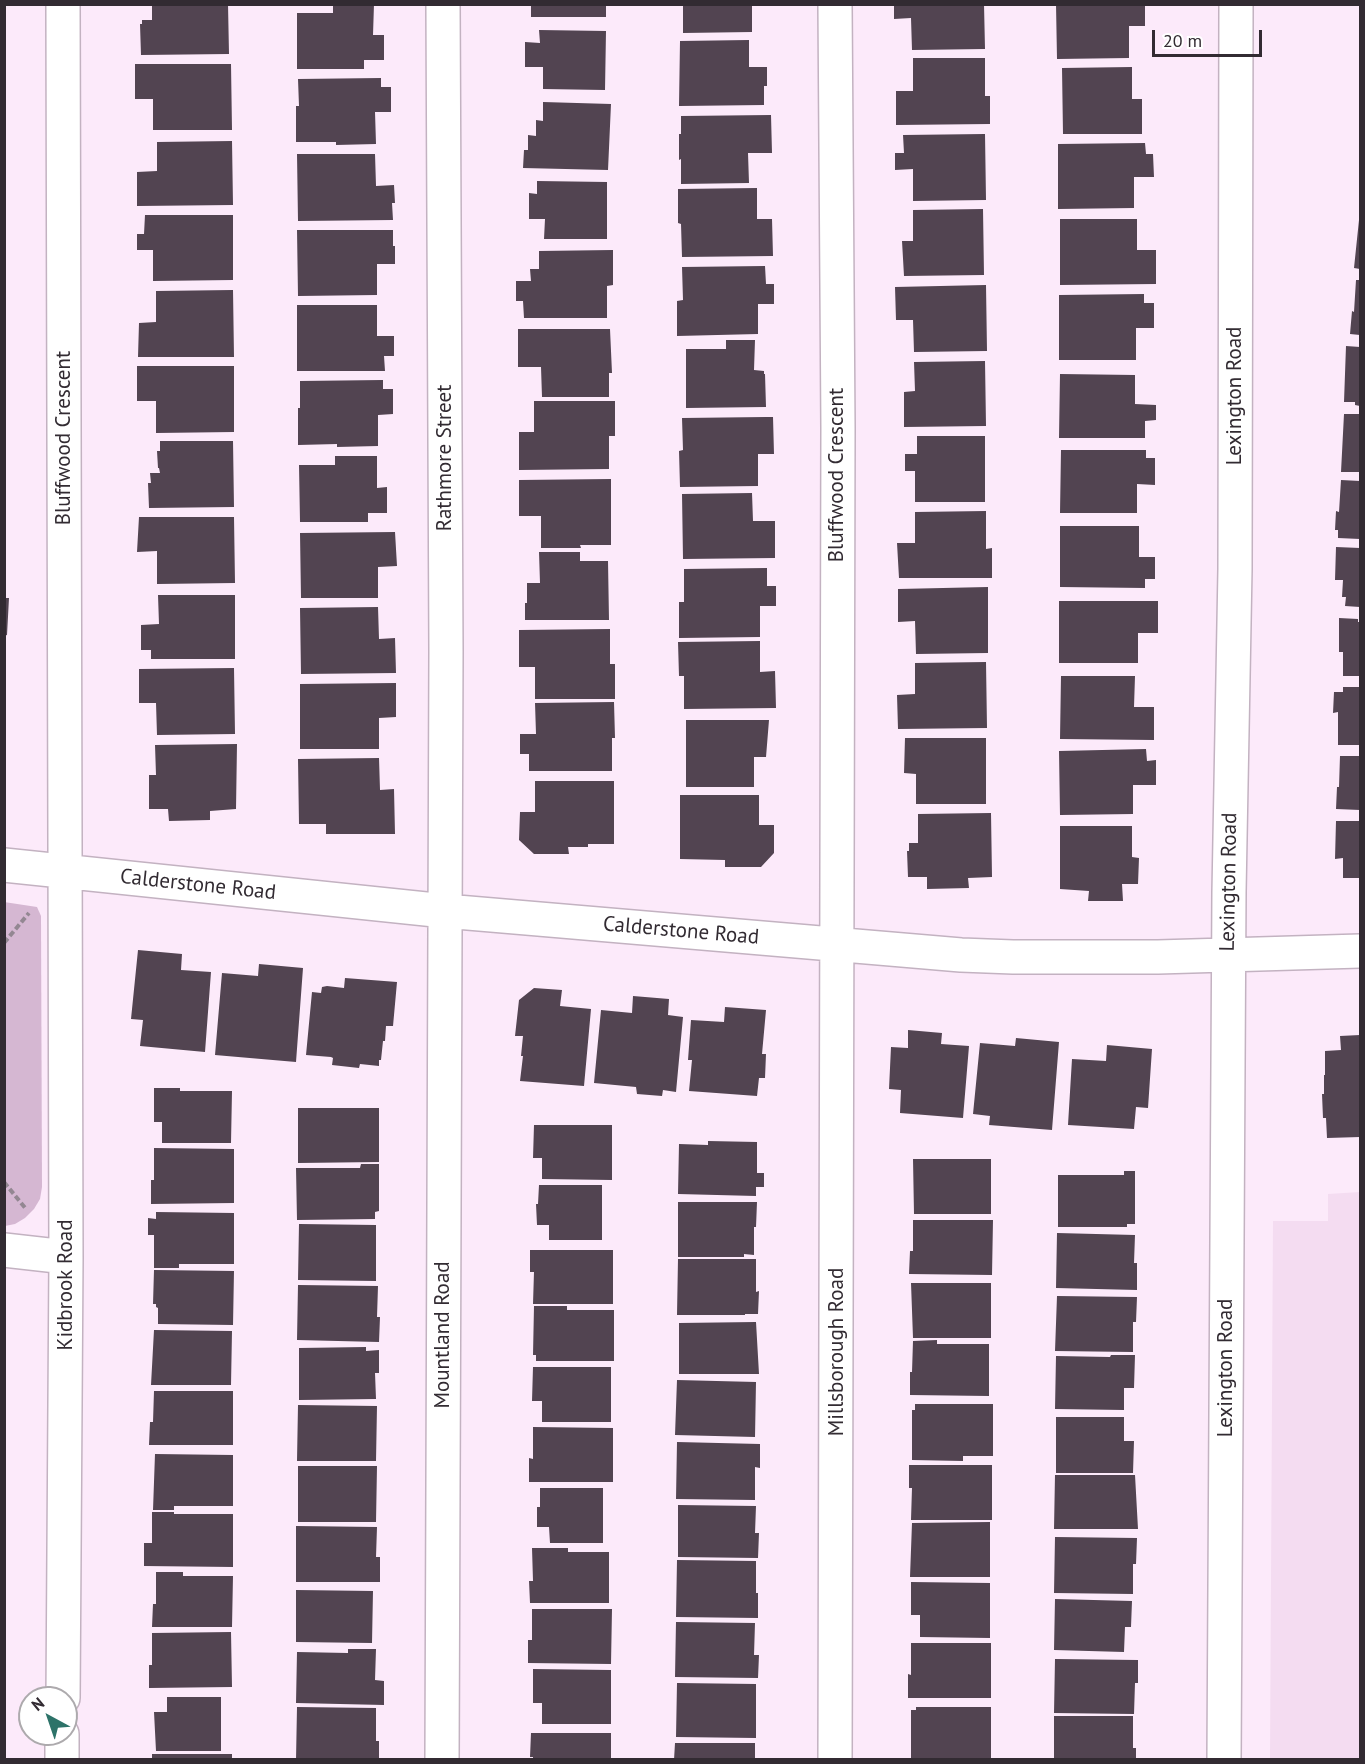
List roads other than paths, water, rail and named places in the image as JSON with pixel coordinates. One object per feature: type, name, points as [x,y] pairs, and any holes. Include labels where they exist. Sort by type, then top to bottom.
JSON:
[{"type":"street","name":"Bluffwood Crescent","points":[[63,4],[66,872]]},
{"type":"street","name":"Rathmore Street","points":[[443,4],[445,911]]},
{"type":"street","name":"Bluffwood Crescent","points":[[835,4],[838,416],[837,945]]},
{"type":"street","name":"Lexington Road","points":[[1224,1760],[1228,955],[1235,569],[1236,4]]},
{"type":"street","name":"Calderstone Road","points":[[4,866],[445,911],[962,955],[1158,957],[1360,951]]},
{"type":"street","name":"Kidbrook Road","points":[[63,1686],[66,872]]},
{"type":"street","name":"Mountland Road","points":[[442,1760],[445,911]]},
{"type":"street","name":"Millsborough Road","points":[[836,1760],[837,945]]},
{"type":"street","points":[[4,1250],[66,1257]]}]
